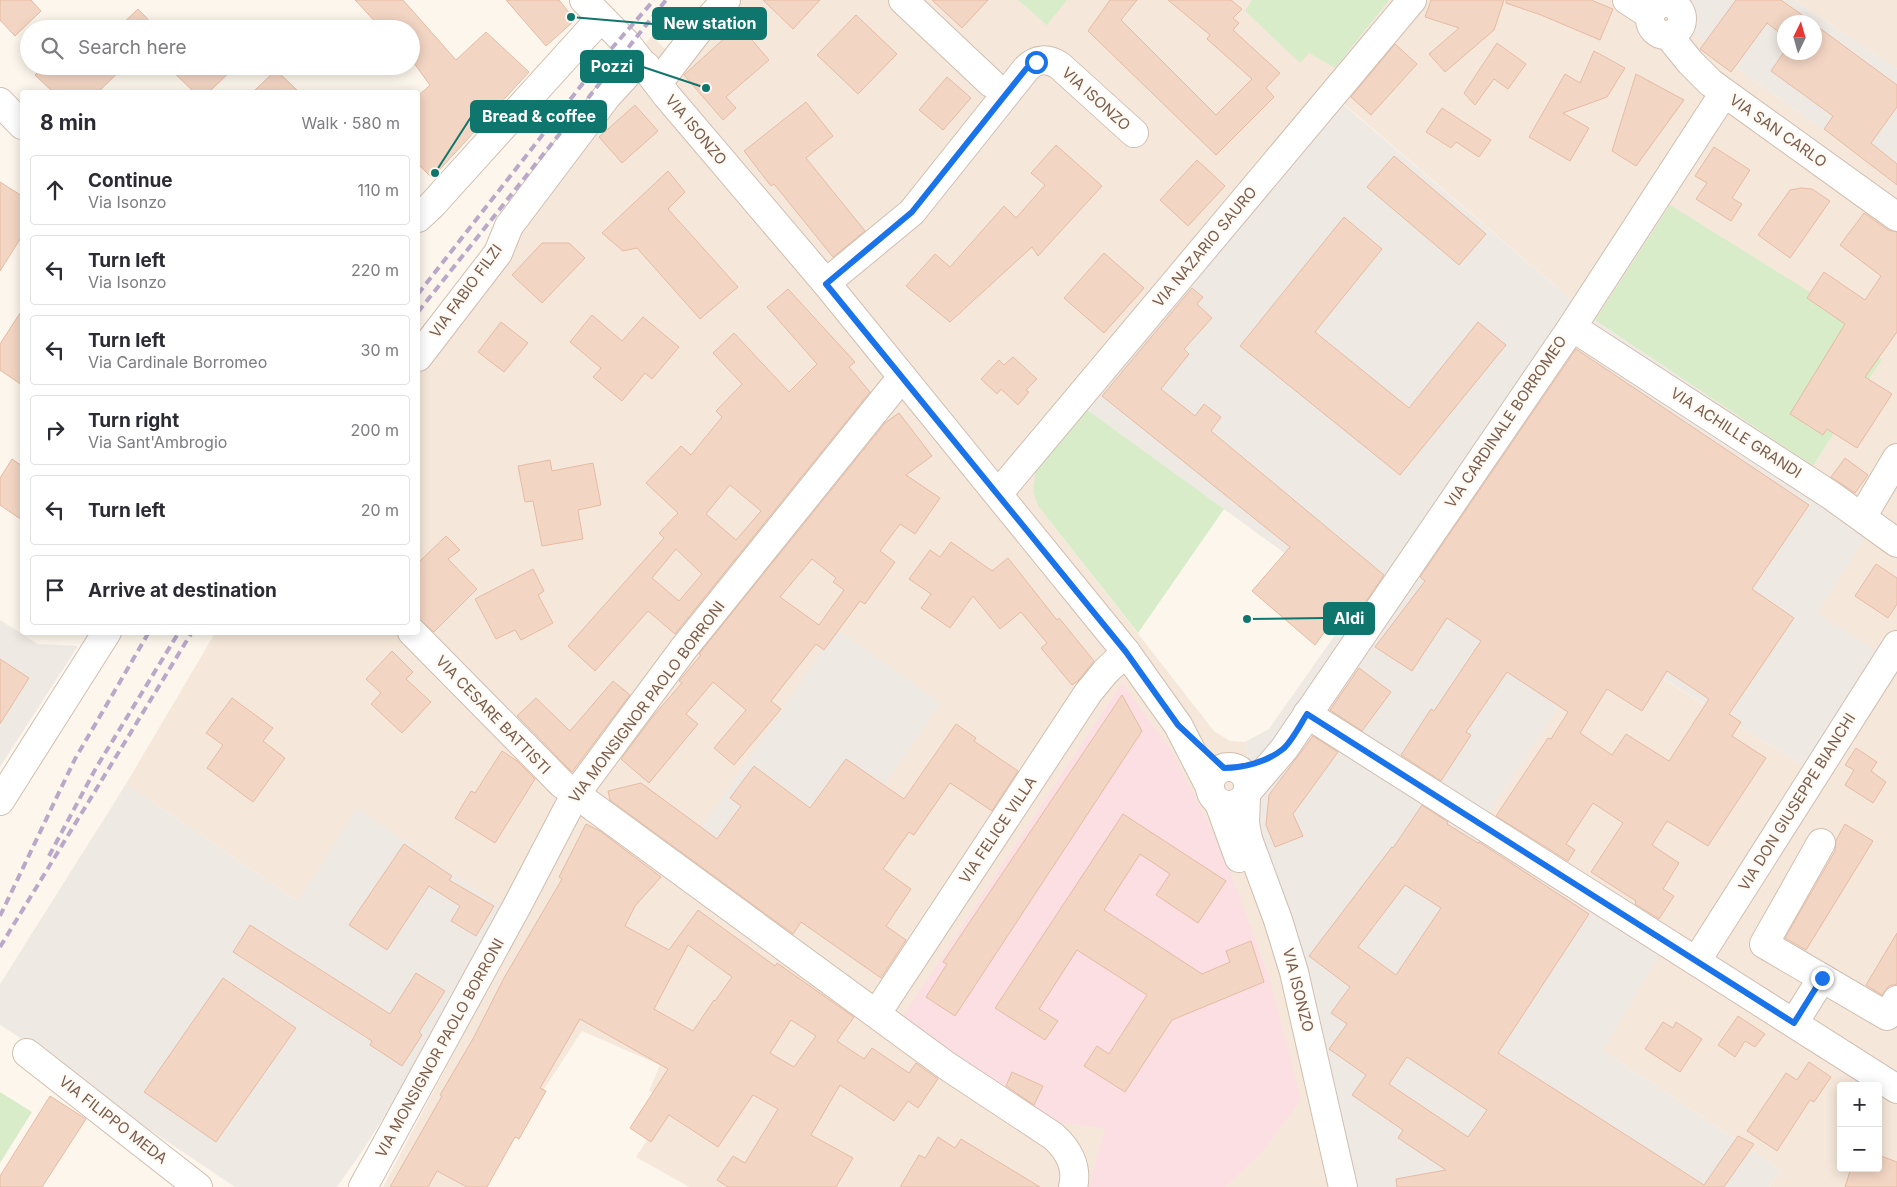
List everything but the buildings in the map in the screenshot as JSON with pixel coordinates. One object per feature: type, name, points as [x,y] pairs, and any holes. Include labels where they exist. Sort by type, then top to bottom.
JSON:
[{"type":"street","points":[[652,74],[698,31],[726,0]]},
{"type":"street","points":[[903,0],[991,83]]},
{"type":"street","name":"VIA NAZARIO SAURO","points":[[998,494],[1412,0]]},
{"type":"street","points":[[1627,0],[1650,16],[1658,5],[1689,3]]},
{"type":"street","points":[[1669,36],[1676,33],[1683,20],[1682,13],[1689,3]]},
{"type":"street","points":[[420,216],[432,206],[593,9]]},
{"type":"street","name":"VIA ISONZO","points":[[593,9],[652,74],[998,494],[1126,652],[1178,725],[1222,781],[1268,941],[1329,1187]]},
{"type":"street","name":"VIA SAN CARLO","points":[[1650,16],[1654,31],[1669,36],[1690,62],[1724,93],[1897,216]]},
{"type":"street","name":"VIA ISONZO","points":[[826,284],[912,212],[1026,69],[1036,62],[1049,60],[1056,63],[1134,133]]},
{"type":"street","name":"VIA FABIO FILZI","points":[[420,354],[498,252],[508,226],[607,96],[630,71],[652,74]]},
{"type":"street","name":"VIA CARDINALE BORROMEO","points":[[1247,794],[1284,749],[1572,327],[1724,93]]},
{"type":"street","points":[[0,102],[20,123]]},
{"type":"street","name":"VIA ACHILLE GRANDI","points":[[1572,327],[1862,517],[1897,543]]},
{"type":"street","name":"VIA MONSIGNOR PAOLO BORRONI","points":[[363,1187],[576,795],[684,648],[902,377]]},
{"type":"street","points":[[1862,517],[1897,458]]},
{"type":"street","points":[[0,801],[105,635]]},
{"type":"street","name":"VIA CESARE BATTISTI","points":[[415,635],[551,776],[947,1066],[1061,1143],[1072,1165],[1073,1187]]},
{"type":"street","name":"VIA DON GIUSEPPE BIANCHI","points":[[1697,960],[1897,645]]},
{"type":"street","name":"VIA FELICE VILLA","points":[[877,1013],[1088,693],[1106,671],[1126,652]]},
{"type":"street","points":[[1307,714],[1697,960],[1897,1089]]},
{"type":"street","points":[[1247,794],[1242,801],[1231,806],[1222,781],[1284,749]]},
{"type":"street","name":"VIA ISONZO","points":[[1247,794],[1245,822],[1248,840],[1278,920],[1294,972],[1343,1187]]},
{"type":"street","points":[[1821,843],[1764,944],[1886,1016],[1897,1000]]},
{"type":"street","points":[[1794,1023],[1822,978]]},
{"type":"street","name":"VIA FILIPPO MEDA","points":[[27,1053],[198,1187]]},
{"type":"shaded area","points":[[709,0],[1653,0],[1668,10],[1728,62],[1861,156],[1897,187],[1897,1187],[1769,1187],[1781,1170],[1603,1050],[1476,832],[1602,641],[1807,768],[1817,613],[1798,490],[1881,359],[1841,334],[1670,206],[1595,320],[1344,104],[1037,468],[1033,492],[1038,506],[1214,731],[1230,741],[1245,742],[1263,836],[1324,1065],[1354,1187],[689,1187],[636,1157],[672,1101],[649,1091],[660,1065],[582,1031],[480,1187],[383,1187],[523,921],[298,901],[126,784],[214,635],[420,635],[420,346],[622,71],[652,36],[667,51]]},
{"type":"shaded area","points":[[1653,0],[1795,0],[1817,15],[1777,15],[1777,60],[1822,60],[1822,18],[1897,69],[1897,187],[1861,156],[1728,62],[1668,10]]},
{"type":"shaded area","points":[[1795,0],[1897,0],[1897,69],[1822,18],[1822,15],[1817,15]]},
{"type":"shaded area","points":[[1343,104],[1595,320],[1813,466],[1798,490],[1867,534],[1817,613],[1880,653],[1807,768],[1603,641],[1476,832],[1661,952],[1603,1050],[1781,1170],[1769,1187],[1354,1187],[1324,1065],[1263,836],[1245,742],[1269,729],[1356,605],[1086,409]]},
{"type":"shaded area","points":[[0,620],[20,633],[20,635],[24,635],[38,644],[78,646],[0,767]]},
{"type":"shaded area","points":[[837,629],[941,703],[786,926],[684,853]]},
{"type":"shaded area","points":[[1122,683],[1172,752],[1222,850],[1269,977],[1301,1099],[1263,1151],[1225,1187],[1089,1187],[1105,1128],[1034,1119],[902,1018]]},
{"type":"shaded area","points":[[126,784],[298,901],[357,808],[503,908],[403,1086],[363,1150],[337,1187],[235,1187],[135,1120],[0,1025],[0,984]]},
{"type":"green space","points":[[1018,0],[1067,0],[1047,25]]},
{"type":"green space","points":[[1252,0],[1389,0],[1335,68],[1309,53],[1300,63],[1245,11]]},
{"type":"green space","points":[[1670,205],[1850,317],[1841,334],[1882,359],[1813,466],[1595,320]]},
{"type":"green space","points":[[1086,409],[1224,509],[1138,633],[1038,506],[1033,492],[1036,468]]},
{"type":"green space","points":[[0,1092],[32,1112],[0,1163]]},
{"type":"railway","points":[[420,291],[598,64],[654,0]]},
{"type":"railway","points":[[420,309],[666,0]]},
{"type":"railway","points":[[0,916],[75,759],[147,635]]},
{"type":"railway","points":[[49,856],[96,768],[177,635]]},
{"type":"railway","points":[[0,947],[190,635]]},
{"type":"place","name":"New station","points":[[571,17]]},
{"type":"place","name":"Pozzi","points":[[706,88]]},
{"type":"place","name":"Bread & coffee","points":[[435,173]]},
{"type":"place","name":"Aldi","points":[[1247,619]]},
{"type":"route","points":[[1036,62],[1026,69],[912,212],[826,284],[1126,652],[1178,725],[1224,768],[1235,768],[1252,764],[1284,749],[1307,714],[1794,1023],[1822,978]]}]
